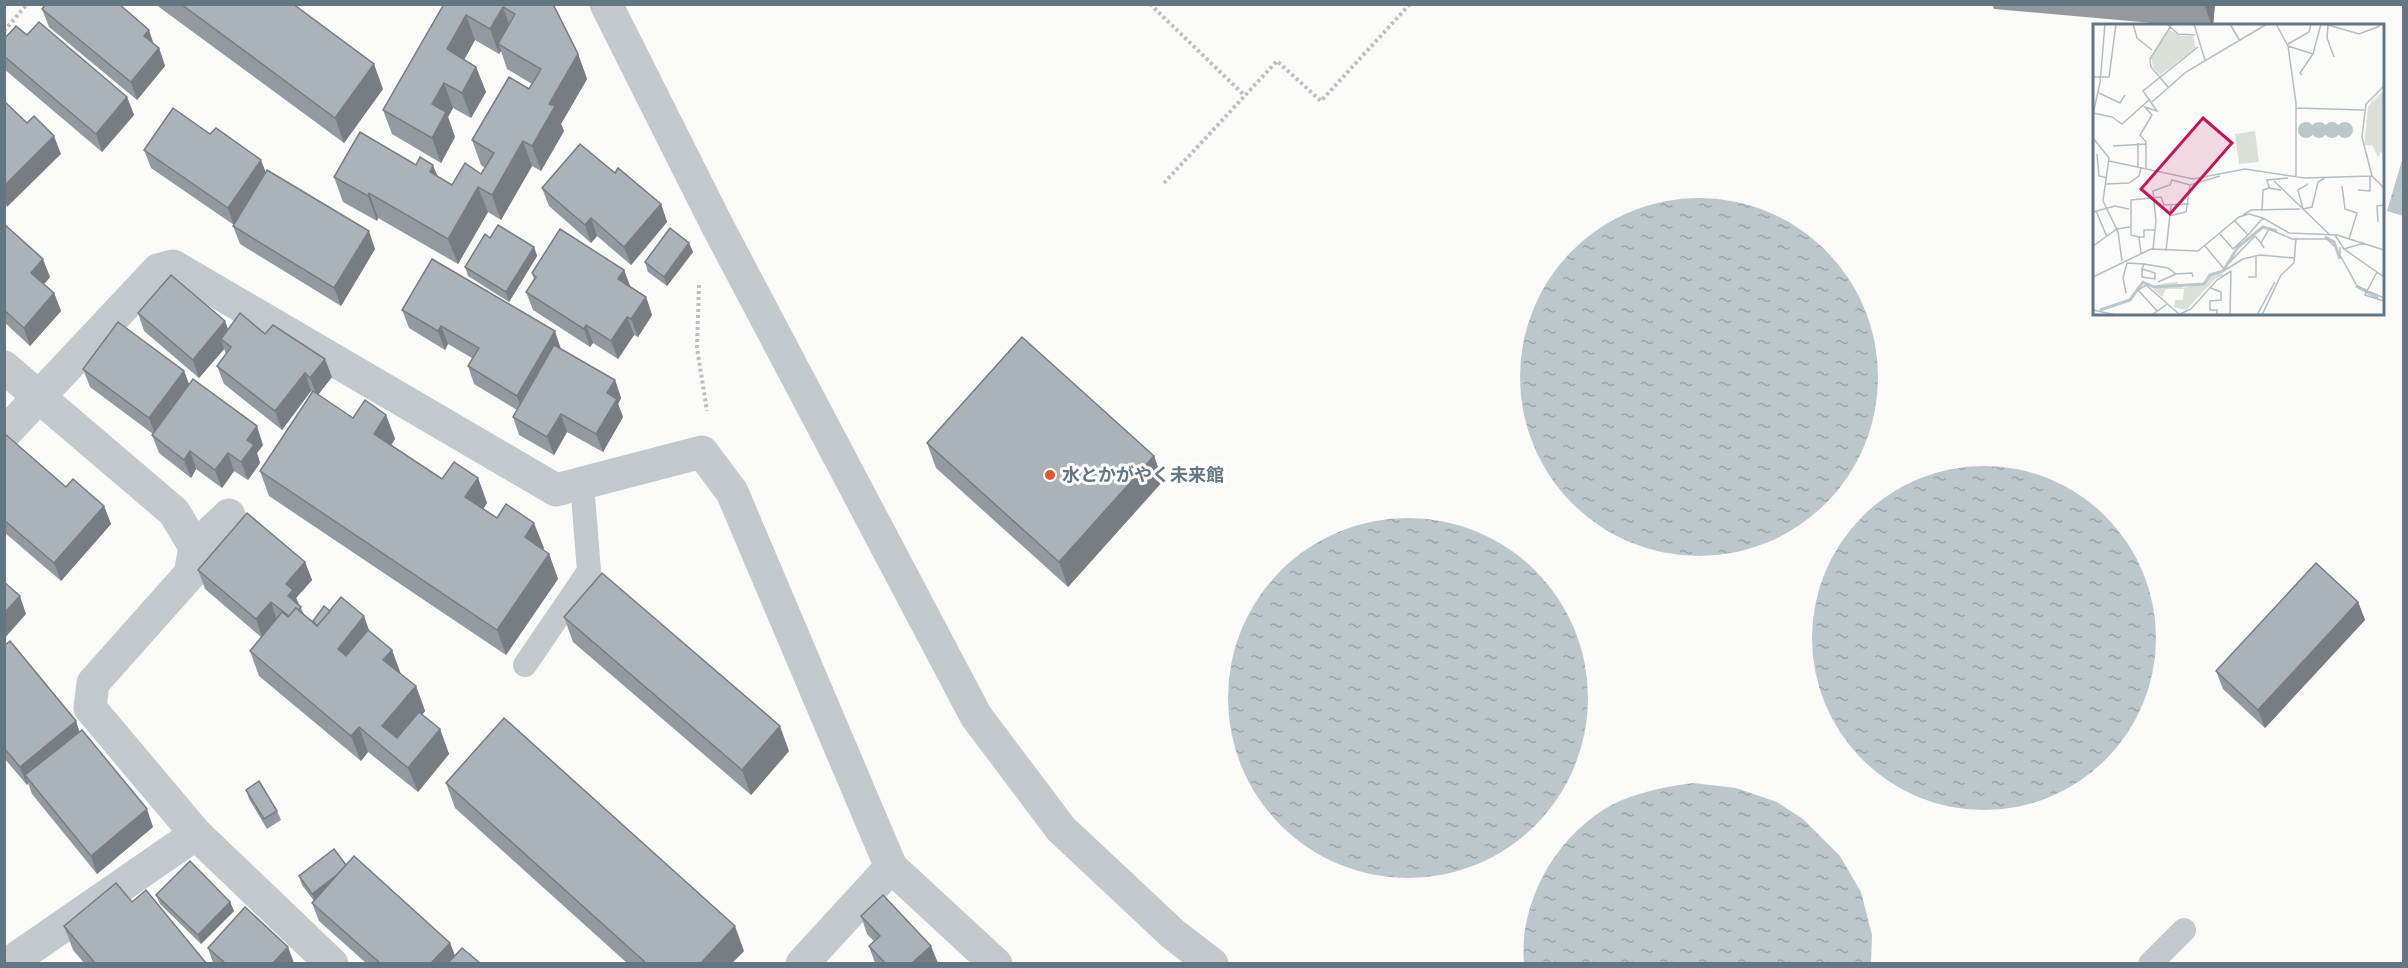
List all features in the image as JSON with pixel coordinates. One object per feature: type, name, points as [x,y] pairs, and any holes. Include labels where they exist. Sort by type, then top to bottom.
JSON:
[{"type":"street","points":[[606,4],[718,227],[976,716],[1061,829],[1173,934],[1212,963]]},
{"type":"street","points":[[4,434],[158,270],[173,266],[556,490],[702,452],[732,492],[891,867],[996,963]]},
{"type":"street","points":[[4,368],[174,512],[195,547]]},
{"type":"street","points":[[229,515],[195,547],[190,574],[93,683],[90,708],[196,834],[332,963]]},
{"type":"street","points":[[8,963],[196,834]]},
{"type":"street","points":[[802,963],[891,867]]},
{"type":"lane","points":[[525,665],[589,571],[582,483]]},
{"type":"lane","points":[[2150,963],[2184,930]]},
{"type":"path","points":[[4,31],[27,4]]},
{"type":"path","points":[[1150,4],[1245,96]]},
{"type":"path","points":[[1164,183],[1277,61],[1321,101],[1410,4]]},
{"type":"path","points":[[702,452],[709,423],[697,348],[699,277],[718,227]]},
{"type":"water","points":[[2403,157],[2403,216],[2387,211]]},
{"type":"water","points":[[1699,198],[1734,202],[1767,212],[1798,228],[1825,251],[1848,278],[1864,309],[1874,342],[1878,377],[1874,412],[1864,445],[1848,476],[1825,503],[1798,526],[1767,542],[1734,552],[1699,556],[1664,552],[1631,542],[1600,526],[1573,503],[1550,476],[1534,445],[1524,412],[1520,377],[1524,342],[1534,309],[1550,278],[1573,251],[1600,228],[1631,212],[1664,202]]},
{"type":"water","points":[[1984,466],[2018,469],[2050,479],[2080,495],[2106,516],[2127,542],[2143,572],[2153,604],[2156,638],[2153,672],[2143,704],[2127,734],[2106,760],[2080,781],[2050,797],[2018,807],[1984,810],[1950,807],[1918,797],[1888,781],[1862,760],[1841,734],[1825,704],[1815,672],[1812,638],[1815,604],[1825,572],[1841,542],[1862,516],[1888,495],[1918,479],[1950,469]]},
{"type":"water","points":[[1408,518],[1443,521],[1477,532],[1508,548],[1535,571],[1558,598],[1574,629],[1585,663],[1588,698],[1585,733],[1574,767],[1558,798],[1535,825],[1508,848],[1477,864],[1443,875],[1408,878],[1373,875],[1339,864],[1308,848],[1281,825],[1258,798],[1242,767],[1231,733],[1228,698],[1231,663],[1242,629],[1258,598],[1281,571],[1308,548],[1339,532],[1373,521]]},
{"type":"water","points":[[1693,783],[1736,788],[1777,802],[1803,819],[1840,856],[1861,892],[1872,935],[1871,963],[1524,963],[1524,938],[1528,914],[1536,890],[1548,867],[1563,846],[1600,812],[1622,800],[1657,789]]},
{"type":"building","points":[[46,4],[119,4],[149,30],[144,36],[159,48],[131,82],[42,9]]},
{"type":"building","points":[[181,4],[293,4],[374,64],[335,118]]},
{"type":"building","points":[[444,4],[553,4],[578,54],[549,104],[555,106],[532,146],[523,141],[492,195],[478,187],[448,239],[369,193],[368,196],[334,177],[360,132],[416,165],[420,157],[433,165],[430,172],[452,185],[465,163],[481,174],[494,153],[472,140],[509,77],[529,89],[541,69],[498,44],[515,14],[503,7],[490,29],[466,15],[447,49],[476,67],[462,93],[444,83],[432,104],[446,112],[432,138],[383,110]]},
{"type":"building","points":[[39,22],[127,97],[96,134],[4,56],[4,39],[16,26],[27,35]]},
{"type":"building","points":[[4,101],[27,123],[34,116],[54,136],[4,186]]},
{"type":"building","points":[[173,108],[210,134],[216,128],[261,160],[228,208],[144,150]]},
{"type":"building","points":[[580,144],[615,173],[618,168],[661,204],[624,247],[591,218],[585,225],[542,188]]},
{"type":"building","points":[[267,170],[369,231],[334,288],[233,226]]},
{"type":"building","points":[[4,224],[43,259],[31,273],[54,293],[24,328],[4,310]]},
{"type":"building","points":[[498,225],[534,247],[506,292],[465,267],[485,234],[490,238]]},
{"type":"building","points":[[670,228],[689,243],[664,277],[645,262]]},
{"type":"building","points":[[560,229],[624,270],[618,279],[646,297],[631,319],[627,317],[611,341],[586,325],[584,329],[526,292],[536,277],[532,273]]},
{"type":"building","points":[[432,259],[555,331],[517,396],[468,366],[479,348],[441,326],[438,331],[402,310]]},
{"type":"building","points":[[171,275],[225,321],[193,360],[138,313]]},
{"type":"building","points":[[240,313],[265,334],[273,325],[325,359],[310,378],[305,373],[275,411],[217,366],[231,347],[221,339]]},
{"type":"building","points":[[118,322],[184,371],[149,418],[83,369]]},
{"type":"building","name":"水とかがやく未来館","points":[[1022,337],[1154,456],[1059,562],[927,443]]},
{"type":"building","points":[[554,345],[615,380],[607,393],[617,399],[596,434],[561,414],[547,437],[513,417]]},
{"type":"building","points":[[193,379],[257,426],[247,440],[254,445],[241,462],[228,453],[215,470],[190,451],[184,460],[152,435]]},
{"type":"building","points":[[313,391],[353,418],[365,400],[386,415],[374,434],[442,479],[454,462],[478,478],[465,497],[497,518],[506,504],[534,523],[525,537],[549,554],[497,630],[260,471]]},
{"type":"building","points":[[5,434],[66,487],[73,479],[104,506],[54,563],[4,520]]},
{"type":"building","points":[[247,513],[305,562],[286,584],[293,590],[288,596],[301,607],[299,610],[296,608],[289,616],[271,602],[256,619],[198,570]]},
{"type":"building","points":[[2316,563],[2358,602],[2258,710],[2216,671]]},
{"type":"building","points":[[602,573],[780,726],[742,770],[564,617]]},
{"type":"building","points":[[4,582],[20,596],[4,613]]},
{"type":"building","points":[[341,597],[364,616],[338,649],[346,656],[368,630],[392,650],[383,660],[416,686],[382,726],[397,738],[419,712],[440,729],[408,768],[359,727],[351,736],[250,651],[282,612],[288,617],[296,608],[317,626]]},
{"type":"building","points":[[324,606],[330,611],[317,626],[313,621]]},
{"type":"building","points":[[10,641],[76,721],[20,767],[4,748],[4,646]]},
{"type":"building","points":[[504,718],[735,926],[701,963],[646,963],[446,783]]},
{"type":"building","points":[[82,730],[147,809],[91,856],[25,775]]},
{"type":"building","points":[[259,781],[277,811],[264,819],[246,790]]},
{"type":"building","points":[[334,849],[346,865],[312,894],[299,876]]},
{"type":"building","points":[[354,856],[450,943],[431,963],[380,963],[312,903]]},
{"type":"building","points":[[190,861],[230,902],[198,935],[156,895]]},
{"type":"building","points":[[116,883],[132,902],[146,890],[206,963],[95,963],[64,926]]},
{"type":"building","points":[[883,895],[931,946],[912,963],[885,963],[869,946],[880,936],[861,916]]},
{"type":"building","points":[[245,907],[288,947],[273,963],[225,963],[208,948]]},
{"type":"building","points":[[462,948],[480,963],[448,963]]},
{"type":"place","name":"水とかがやく未来館","points":[[1050,475]]}]
